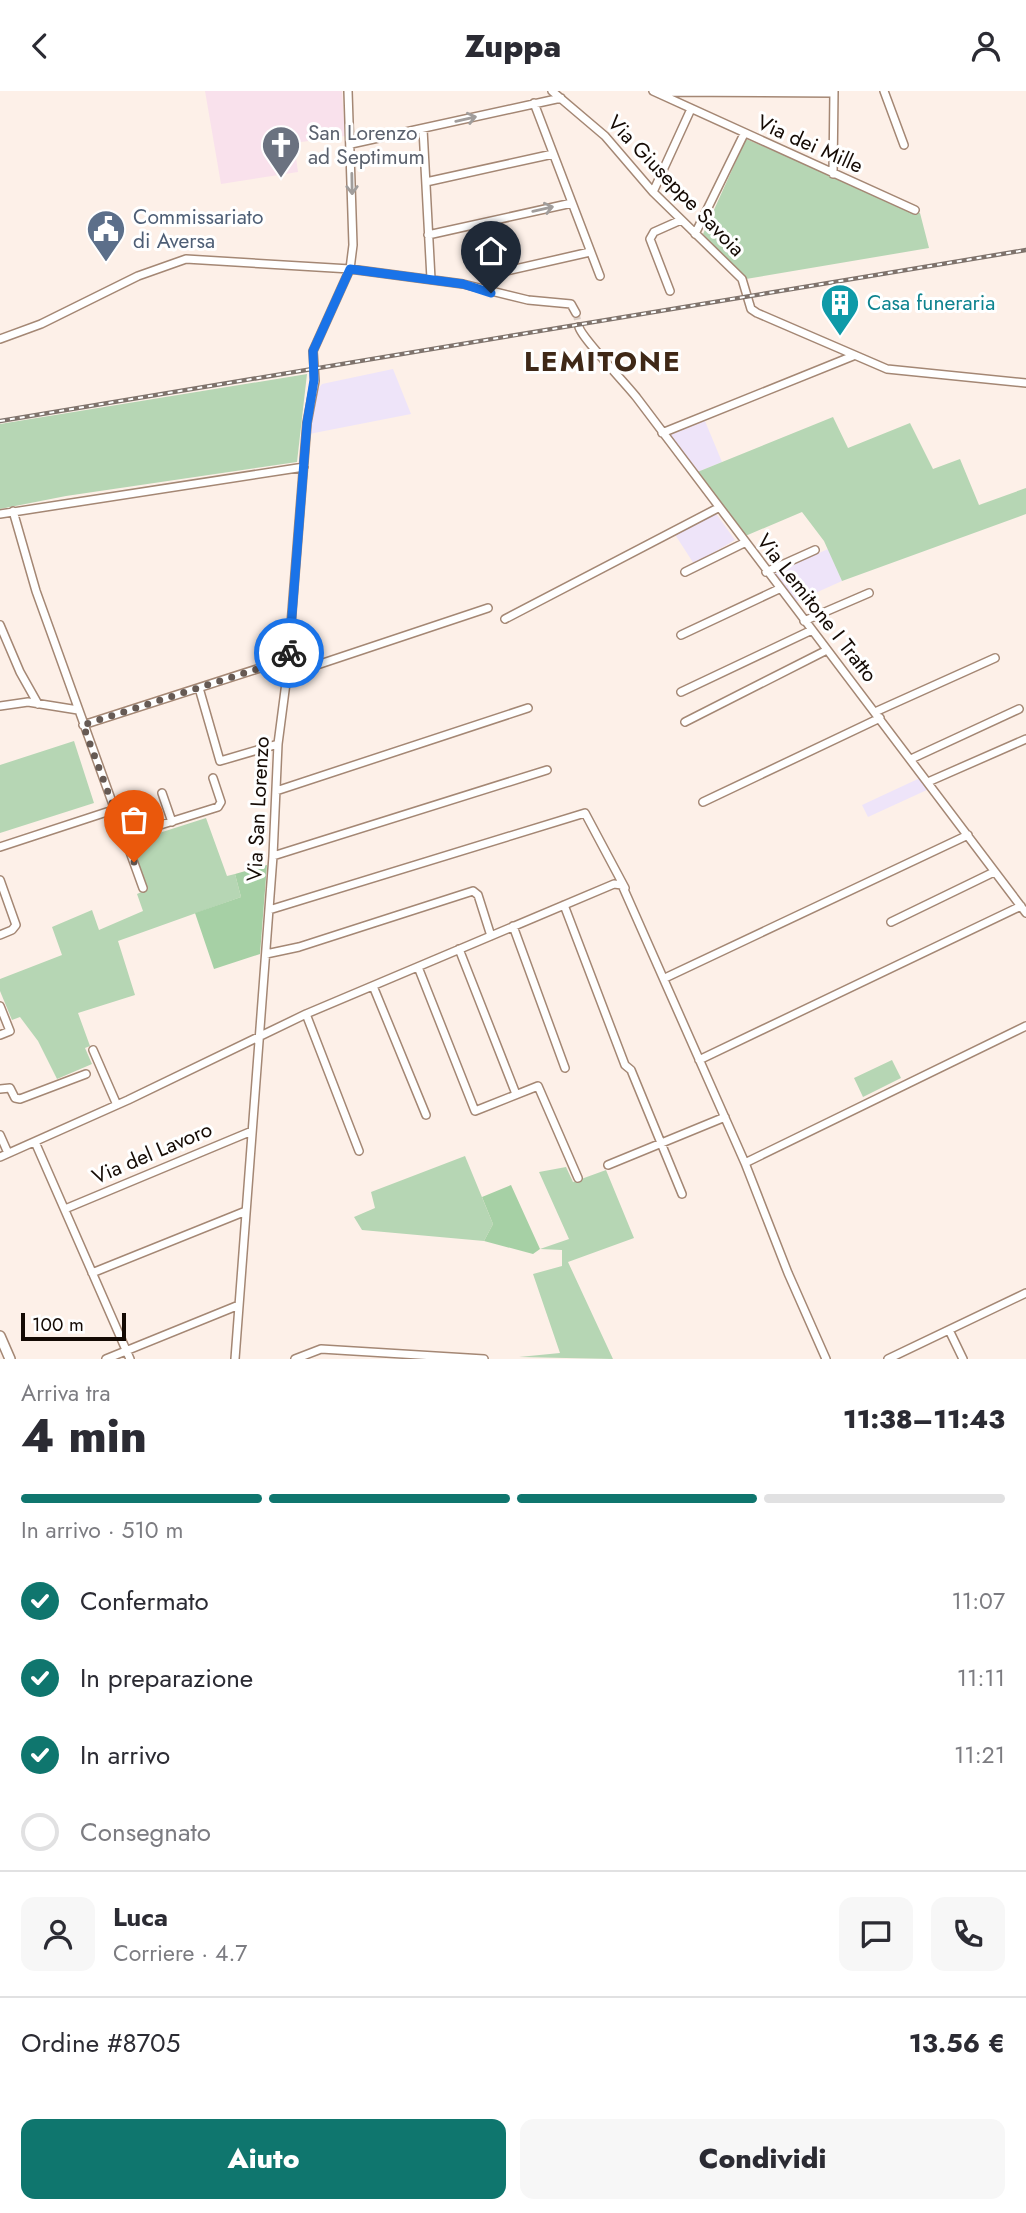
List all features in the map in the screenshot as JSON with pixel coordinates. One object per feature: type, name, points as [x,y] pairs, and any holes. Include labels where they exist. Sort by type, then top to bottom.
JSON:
[{"type":"main road","points":[[0,1336],[10,1359]]},
{"type":"street","name":"Via San Lorenzo","points":[[235,1359],[270,910],[278,744],[287,675],[307,423],[314,380],[313,351],[350,269],[354,245],[348,91]]},
{"type":"street","name":"Via Giuseppe Savoia","points":[[552,91],[605,136],[653,192],[742,279],[751,309],[853,356]]},
{"type":"street","points":[[884,91],[904,145]]},
{"type":"street","points":[[654,92],[834,92],[833,174]]},
{"type":"street","name":"Via dei Mille","points":[[654,92],[915,210]]},
{"type":"street","points":[[351,143],[561,97]]},
{"type":"street","points":[[534,103],[600,276]]},
{"type":"street","points":[[653,192],[691,109]]},
{"type":"street","points":[[423,129],[431,279]]},
{"type":"street","points":[[695,234],[744,134]]},
{"type":"street","points":[[426,182],[553,154]]},
{"type":"street","points":[[428,235],[572,203]]},
{"type":"street","points":[[670,291],[650,239],[654,232],[681,220]]},
{"type":"street","points":[[502,272],[590,252]]},
{"type":"street","points":[[0,339],[41,324],[138,276],[186,259],[350,269],[431,279],[528,300],[571,304],[576,313]]},
{"type":"street","name":"Via Lemitone I Tratto","points":[[579,327],[582,338],[610,363],[1023,909]]},
{"type":"street","points":[[662,433],[853,356],[898,372],[1026,383]]},
{"type":"street","points":[[0,514],[304,467]]},
{"type":"street","points":[[505,619],[718,508]]},
{"type":"street","points":[[13,511],[83,725],[143,888]]},
{"type":"street","points":[[685,572],[744,543]]},
{"type":"street","points":[[766,572],[815,550]]},
{"type":"street","points":[[681,635],[779,589]]},
{"type":"street","points":[[804,621],[869,593]]},
{"type":"street","points":[[287,675],[488,608]]},
{"type":"street","points":[[0,625],[3,640],[38,704]]},
{"type":"street","points":[[681,692],[811,630]]},
{"type":"street","points":[[685,722],[827,650]]},
{"type":"street","points":[[703,802],[995,657]]},
{"type":"street","points":[[83,725],[288,659]]},
{"type":"street","points":[[199,688],[220,761],[278,744]]},
{"type":"street","points":[[0,706],[38,704],[78,710]]},
{"type":"street","points":[[276,791],[528,708]]},
{"type":"street","points":[[911,759],[1019,709]]},
{"type":"street","points":[[928,782],[1026,739]]},
{"type":"street","points":[[273,856],[547,770]]},
{"type":"street","points":[[125,836],[218,807],[221,802],[213,778]]},
{"type":"street","points":[[162,793],[172,822]]},
{"type":"street","points":[[0,847],[116,809]]},
{"type":"street","points":[[270,910],[584,813],[628,895],[665,978],[826,1359]]},
{"type":"street","points":[[665,978],[968,835]]},
{"type":"street","points":[[891,922],[994,872]]},
{"type":"street","points":[[0,880],[16,925],[14,929],[0,935]]},
{"type":"street","points":[[0,1135],[4,1155],[117,1105],[306,1014],[513,926],[614,884],[622,885],[628,895]]},
{"type":"street","points":[[266,954],[299,947],[472,891],[478,895],[491,936]]},
{"type":"street","points":[[564,905],[625,1065],[631,1070],[682,1193]]},
{"type":"street","points":[[699,1060],[1023,909]]},
{"type":"street","points":[[513,926],[565,1068]]},
{"type":"street","points":[[459,949],[516,1094]]},
{"type":"street","points":[[418,967],[475,1111],[538,1086],[578,1178]]},
{"type":"street","points":[[373,986],[426,1115]]},
{"type":"street","points":[[0,1006],[10,1031],[0,1035]]},
{"type":"street","points":[[306,1014],[359,1151]]},
{"type":"street","points":[[745,1163],[1026,1026]]},
{"type":"street","points":[[93,1050],[117,1105]]},
{"type":"street","points":[[0,1089],[10,1088],[15,1098],[20,1099],[86,1074]]},
{"type":"street","points":[[608,1165],[725,1117]]},
{"type":"street","name":"Via del Lavoro","points":[[65,1209],[252,1131]]},
{"type":"street","points":[[36,1142],[130,1359]]},
{"type":"street","points":[[92,1273],[246,1211]]},
{"type":"street","points":[[888,1359],[1026,1293]]},
{"type":"street","points":[[106,1359],[239,1305]]},
{"type":"street","points":[[949,1330],[963,1359]]},
{"type":"street","points":[[295,1359],[321,1349],[484,1359]]},
{"type":"shaded area","points":[[205,91],[342,91],[345,136],[294,143],[298,172],[221,184]]},
{"type":"shaded area","points":[[393,369],[411,414],[309,434],[316,392],[322,384]]},
{"type":"shaded area","points":[[705,421],[722,462],[695,473],[668,436]]},
{"type":"shaded area","points":[[715,512],[735,540],[694,564],[674,533]]},
{"type":"shaded area","points":[[828,549],[842,581],[793,603],[771,574]]},
{"type":"shaded area","points":[[920,778],[929,789],[868,817],[862,805]]},
{"type":"green space","points":[[746,139],[920,213],[929,248],[746,279],[703,234]]},
{"type":"green space","points":[[307,374],[297,462],[66,496],[0,509],[0,424]]},
{"type":"green space","points":[[833,417],[848,448],[910,423],[933,469],[960,459],[979,505],[1026,488],[1026,514],[842,581],[824,541],[802,512],[743,537],[695,473]]},
{"type":"green space","points":[[74,741],[94,803],[0,833],[0,765]]},
{"type":"green space","points":[[206,818],[227,876],[235,874],[241,897],[118,941],[135,995],[78,1013],[90,1046],[85,1048],[92,1064],[57,1079],[38,1041],[20,1017],[12,1020],[0,991],[0,979],[62,955],[52,927],[92,910],[99,930],[143,911],[137,894],[148,889],[131,842]]},
{"type":"green space","points":[[267,865],[260,954],[214,969],[195,913],[241,897],[235,874]]},
{"type":"green space","points":[[892,1060],[901,1078],[863,1097],[854,1078]]},
{"type":"green space","points":[[465,1156],[493,1224],[484,1241],[362,1230],[354,1217],[375,1208],[371,1192]]},
{"type":"green space","points":[[566,1167],[573,1182],[606,1170],[634,1238],[568,1262],[613,1359],[519,1357],[560,1353],[533,1274],[562,1266],[562,1250],[540,1249],[569,1239],[539,1172]]},
{"type":"green space","points":[[511,1185],[540,1249],[533,1254],[484,1241],[493,1224],[482,1197]]},
{"type":"tunnel","points":[[576,313],[579,327]]},
{"type":"railway","points":[[0,421],[1026,250]]},
{"type":"way so far","points":[[134,862],[83,725],[288,659],[289,653]]},
{"type":"place","name":"San Lorenzo ad Septimum","points":[[281,179]]},
{"type":"place","name":"Commissariato di Aversa","points":[[106,263]]},
{"type":"place","name":"Casa funeraria","points":[[840,337]]},
{"type":"district","name":"LEMITONE","points":[[603,361]]},
{"type":"route","points":[[289,653],[307,423],[314,380],[313,351],[350,269],[463,284],[491,293]]}]
